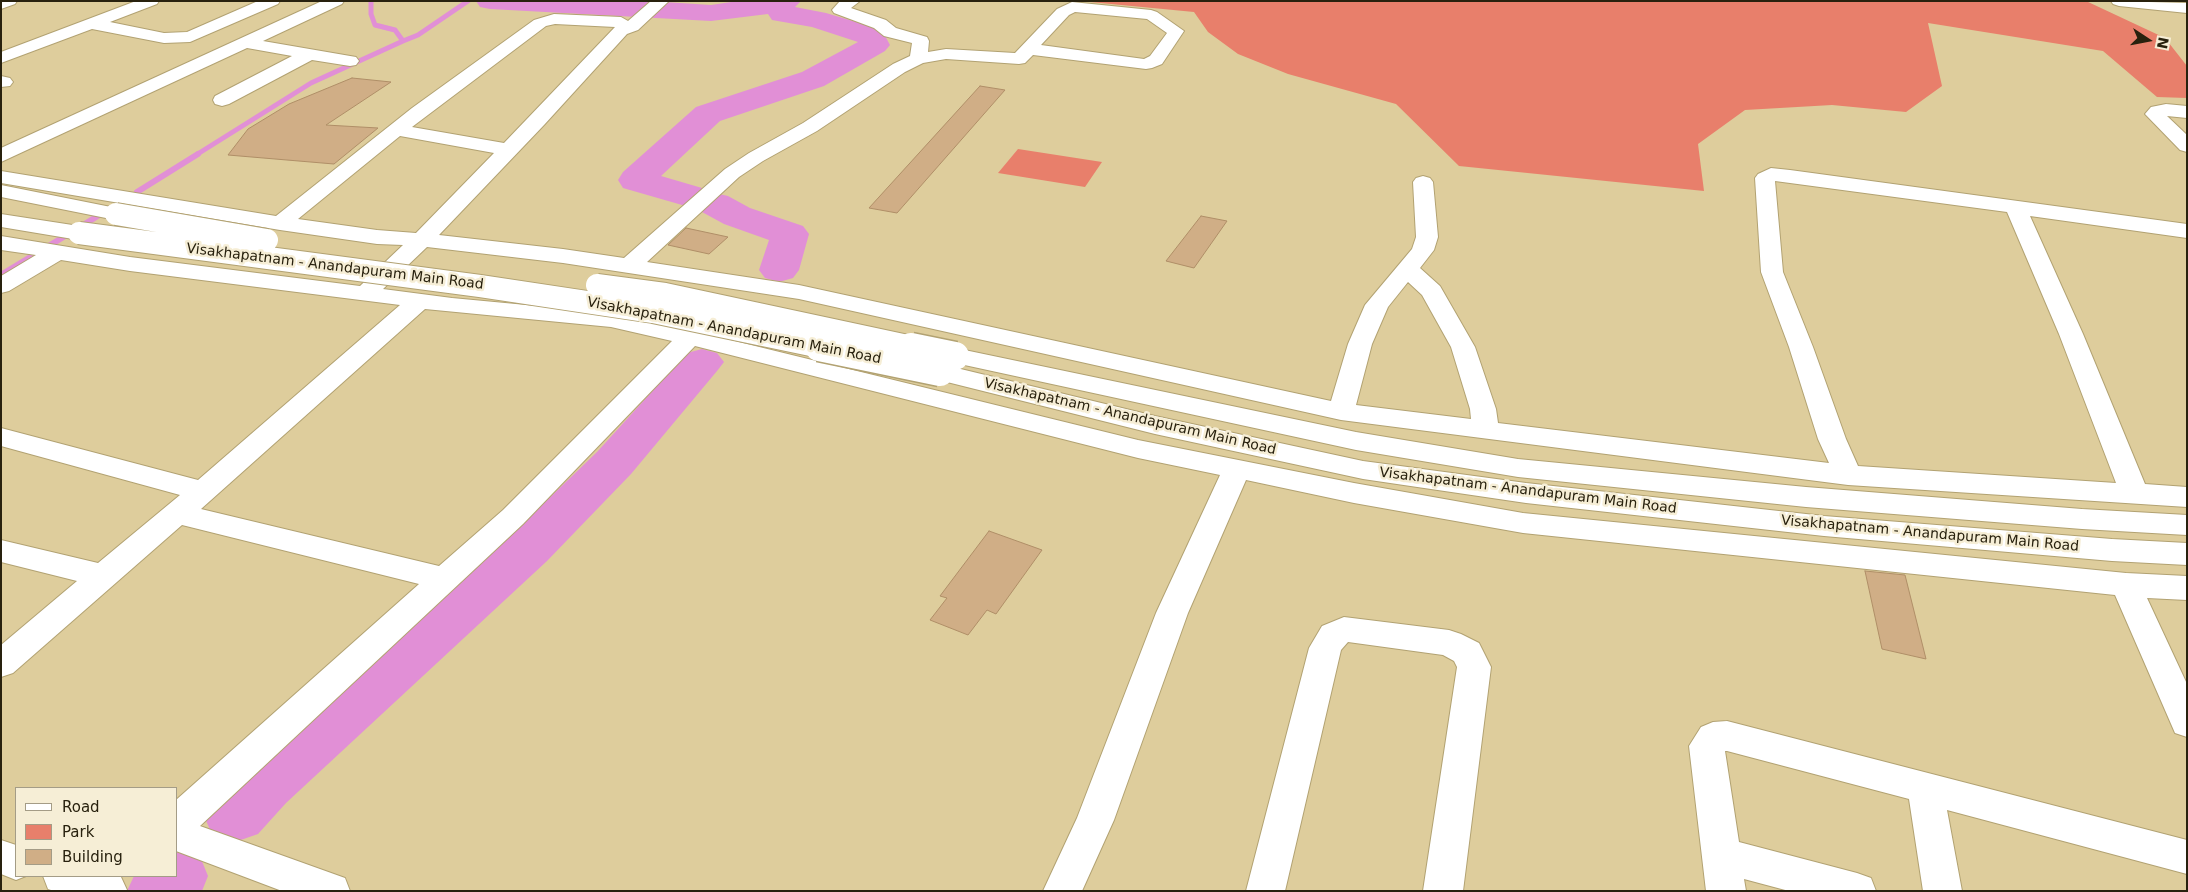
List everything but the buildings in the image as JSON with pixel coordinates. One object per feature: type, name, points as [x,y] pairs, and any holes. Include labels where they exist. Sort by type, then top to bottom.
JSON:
[{"type":"street","points":[[1,4],[9,1]]},
{"type":"street","points":[[1,58],[151,1]]},
{"type":"street","points":[[92,24],[164,38],[190,38],[272,1]]},
{"type":"street","points":[[1,156],[336,1]]},
{"type":"street","points":[[852,1],[840,10],[880,24],[890,32],[921,41],[918,59]]},
{"type":"street","points":[[2119,1],[2187,8]]},
{"type":"street","points":[[629,266],[732,174],[756,157],[810,127],[899,68],[918,59],[946,54],[1019,59],[1063,12],[1072,8],[1151,14],[1176,31],[1156,60],[1146,64],[1030,49]]},
{"type":"street","points":[[280,223],[397,130],[540,23],[554,19],[574,19],[639,11]]},
{"type":"street","points":[[365,293],[422,240],[639,11]]},
{"type":"street","points":[[246,43],[350,61]]},
{"type":"street","points":[[222,100],[309,54]]},
{"type":"street","points":[[2187,112],[2166,110],[2158,111],[2154,114],[2187,146]]},
{"type":"street","points":[[397,130],[508,150]]},
{"type":"street","points":[[1848,475],[1832,439],[1801,347],[1772,272],[1766,178],[1771,174],[2187,231]]},
{"type":"street","points":[[1,178],[377,237],[422,240],[563,256],[799,292],[1341,412],[1848,475],[2187,497]]},
{"type":"street","points":[[1341,412],[1360,344],[1377,305],[1423,250],[1427,237],[1423,182]]},
{"type":"street","name":"Visakhapatnam - Anandapuram Main Road","points":[[1,191],[93,210],[253,238],[665,294],[948,364],[1154,425],[1363,470],[1526,493],[1814,525],[2112,550],[2187,554]]},
{"type":"street","points":[[2016,208],[2071,334],[2135,494]]},
{"type":"street","name":"Visakhapatnam - Anandapuram Main Road","points":[[1,220],[57,243],[480,286],[653,312],[1166,402],[1337,437],[1518,468],[1816,498],[2082,519],[2187,525]]},
{"type":"street","points":[[1,243],[57,243],[130,264],[419,301],[611,320],[690,337],[1138,449],[1354,493],[1523,523],[2126,585],[2187,588]]},
{"type":"street","points":[[1,286],[57,243]]},
{"type":"street","points":[[1408,270],[1432,291],[1463,347],[1483,409],[1486,431]]},
{"type":"street","points":[[1,664],[203,491],[419,301]]},
{"type":"street","points":[[178,822],[513,517],[690,337]]},
{"type":"street","points":[[1,437],[203,491]]},
{"type":"street","points":[[1062,891],[1095,820],[1172,613],[1237,469]]},
{"type":"street","points":[[176,513],[444,579]]},
{"type":"street","points":[[1,551],[104,576]]},
{"type":"street","points":[[2126,585],[2187,724]]},
{"type":"street","points":[[1265,891],[1325,648],[1332,634],[1344,630],[1353,630],[1449,643],[1467,652],[1474,667],[1443,891]]},
{"type":"street","points":[[1857,891],[1723,873],[1707,746],[1713,737],[1727,736],[2187,857]]},
{"type":"street","points":[[1925,789],[1942,891]]},
{"type":"street","points":[[178,835],[331,891]]},
{"type":"street","points":[[1,857],[15,862]]},
{"type":"street","points":[[68,877],[112,885]]},
{"type":"green space","points":[[1080,1],[2086,1],[2165,38],[2187,66],[2187,98],[2157,97],[2103,51],[1928,23],[1942,86],[1906,112],[1832,105],[1745,110],[1698,144],[1704,191],[1459,166],[1396,104],[1288,74],[1238,54],[1208,32],[1194,12]]},
{"type":"green space","points":[[1018,149],[1102,162],[1085,187],[998,173]]},
{"type":"waterway","points":[[371,1],[371,14],[375,25],[395,30],[403,41]]},
{"type":"waterway","points":[[403,41],[418,35],[468,1]]},
{"type":"waterway","points":[[490,1],[711,13],[775,5]]},
{"type":"waterway","points":[[775,5],[787,1]]},
{"type":"waterway","points":[[689,196],[636,180],[708,114],[813,79],[875,45],[873,38],[863,33],[816,19],[782,14],[775,5]]},
{"type":"waterway","points":[[196,155],[311,83],[403,41]]},
{"type":"waterway","points":[[137,192],[198,154]]},
{"type":"waterway","points":[[715,204],[737,216],[790,234],[779,270]]},
{"type":"waterway","points":[[80,227],[104,212]]},
{"type":"waterway","points":[[1,275],[70,233]]},
{"type":"waterway","points":[[235,814],[264,784],[529,548],[614,463],[702,362]]},
{"type":"waterway","points":[[161,891],[174,877]]}]
